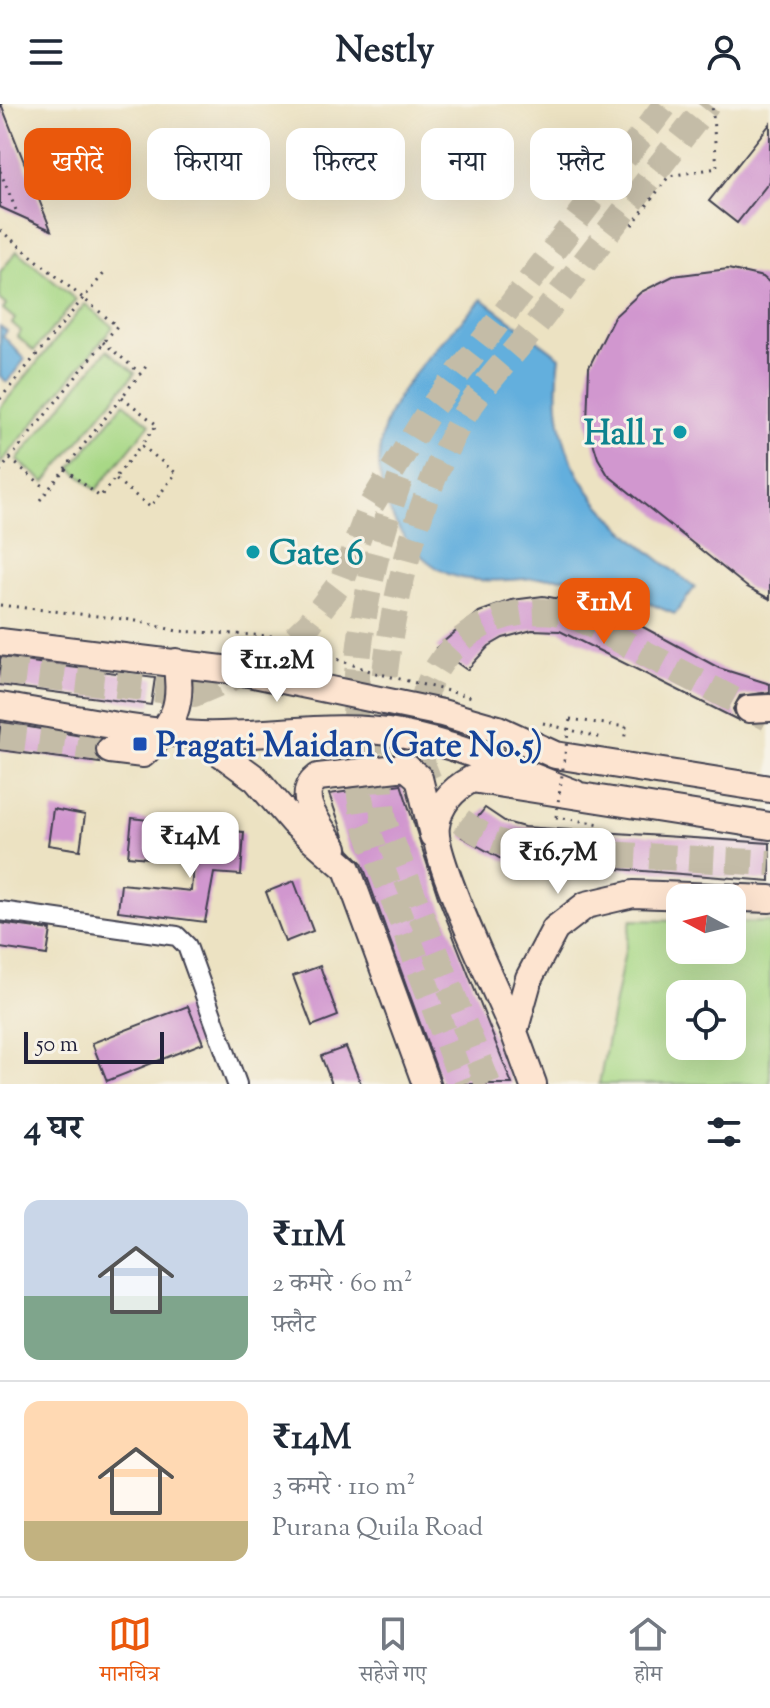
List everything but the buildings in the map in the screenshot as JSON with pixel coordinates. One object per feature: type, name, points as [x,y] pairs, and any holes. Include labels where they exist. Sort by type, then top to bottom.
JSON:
[{"type":"main road","points":[[0,642],[268,676],[442,713],[498,729],[555,755],[770,789]]},
{"type":"main road","points":[[110,750],[143,754],[166,730],[180,698],[176,662]]},
{"type":"main road","points":[[0,706],[196,735],[266,736],[339,728],[399,734],[446,745],[574,793]]},
{"type":"main road","points":[[196,735],[256,779],[293,822],[347,869]]},
{"type":"main road","points":[[426,1084],[347,869],[308,804],[308,786],[318,777],[401,766],[412,770],[420,783],[437,851],[533,1084]]},
{"type":"main road","points":[[437,851],[435,826],[443,803],[472,779],[770,826]]},
{"type":"main road","points":[[514,1032],[529,978],[555,929],[586,905],[633,894],[770,899]]},
{"type":"street","points":[[0,911],[166,933],[182,940],[237,1084]]},
{"type":"path","points":[[632,225],[669,176],[717,168],[712,104]]},
{"type":"path","points":[[0,171],[18,215]]},
{"type":"path","points":[[0,230],[117,326],[0,471]]},
{"type":"path","points":[[0,399],[106,271]]},
{"type":"path","points":[[103,342],[141,373]]},
{"type":"path","points":[[40,500],[148,364]]},
{"type":"path","points":[[65,469],[100,497],[115,479],[157,425],[122,397]]},
{"type":"path","points":[[115,479],[150,507],[176,473],[141,445]]},
{"type":"path","points":[[10,459],[48,490]]},
{"type":"path","points":[[612,825],[556,817],[570,719],[626,727]]},
{"type":"green space","points":[[17,251],[76,300],[34,351],[17,336],[21,331],[12,323],[15,319],[3,309],[6,305],[0,300],[0,272]]},
{"type":"green space","points":[[85,304],[113,327],[0,464],[0,408]]},
{"type":"green space","points":[[107,350],[135,373],[45,482],[17,460]]},
{"type":"green space","points":[[124,403],[150,424],[96,490],[71,468]]},
{"type":"green space","points":[[631,920],[666,921],[666,964],[746,964],[746,923],[770,922],[770,1084],[599,1084]]},
{"type":"water","points":[[482,299],[560,357],[557,397],[562,433],[573,464],[590,492],[611,517],[636,541],[695,587],[675,614],[618,590],[584,580],[489,581],[457,577],[429,562],[413,547],[395,522],[382,487],[379,456],[385,426],[397,399],[415,373]]},
{"type":"water","points":[[0,326],[7,331],[3,336],[25,359],[7,382],[0,376]]},
{"type":"tunnel","points":[[0,671],[194,694],[244,673],[289,643],[309,624],[342,581],[370,507],[430,410],[666,104]]},
{"type":"tunnel","points":[[488,1084],[384,822],[380,775],[381,724],[393,619],[420,516],[458,426],[484,387],[708,104]]},
{"type":"tunnel","points":[[400,479],[386,520],[366,605],[356,691],[358,778],[364,821],[463,1084]]},
{"type":"tunnel","points":[[768,718],[572,615],[522,612],[480,627],[447,654],[426,690],[418,730],[425,771],[447,808],[487,837],[519,847],[553,851],[770,863]]},
{"type":"tunnel","points":[[0,736],[110,750]]},
{"type":"place","name":"Hall 1","points":[[680,432]]},
{"type":"place","name":"Gate 6","points":[[253,552]]},
{"type":"place","name":"Pragati Maidan (Gate No.5)","points":[[140,744]]}]
